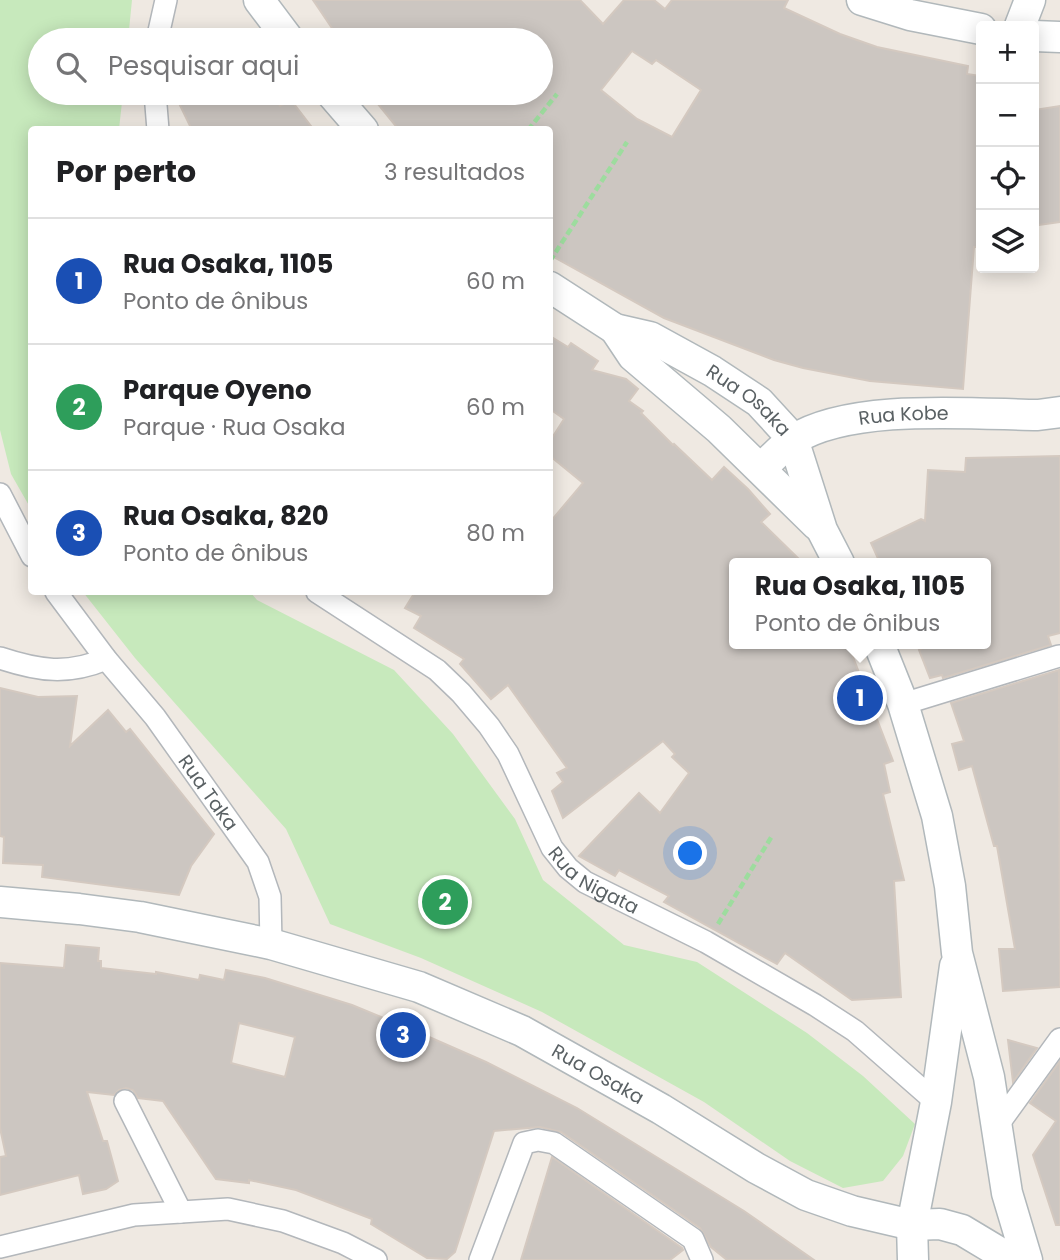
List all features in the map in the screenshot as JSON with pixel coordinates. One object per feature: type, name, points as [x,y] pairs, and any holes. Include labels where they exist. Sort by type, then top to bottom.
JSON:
[{"type":"street","points":[[160,28],[166,0]]},
{"type":"street","points":[[259,0],[280,28]]},
{"type":"street","points":[[862,0],[910,15],[976,29]]},
{"type":"street","points":[[1022,21],[1030,0]]},
{"type":"street","points":[[1039,36],[1060,37]]},
{"type":"street","points":[[156,105],[158,126]]},
{"type":"street","points":[[341,105],[360,126]]},
{"type":"street","name":"Rua Osaka","points":[[553,289],[615,329],[650,337],[712,371],[759,402],[793,439],[822,530],[836,558]]},
{"type":"street","name":"Rua Osaka","points":[[615,329],[633,356],[761,469],[822,530]]},
{"type":"street","name":"Rua Kobe","points":[[761,469],[793,439],[831,424],[876,415],[1038,415],[1060,412]]},
{"type":"street","points":[[0,495],[28,548]]},
{"type":"street","name":"Rua Taka","points":[[58,595],[106,659],[163,727],[258,862],[270,897],[271,944]]},
{"type":"street","name":"Rua Nigata","points":[[322,595],[437,670],[461,693],[508,754],[552,848],[585,883],[706,942],[855,1031],[936,1102]]},
{"type":"street","points":[[881,649],[903,704],[937,816],[950,886],[957,953],[989,1077],[1007,1193],[1027,1260]]},
{"type":"street","points":[[903,704],[1059,656]]},
{"type":"street","points":[[0,658],[54,671],[84,669],[106,659]]},
{"type":"street","name":"Rua Osaka","points":[[0,902],[140,917],[271,944],[419,988],[522,1031],[806,1195],[852,1211],[912,1225],[940,1224],[962,1230],[997,1251],[1005,1260]]},
{"type":"street","points":[[913,1260],[912,1225],[936,1102],[957,953]]},
{"type":"street","points":[[997,1126],[1060,1039]]},
{"type":"street","points":[[125,1101],[181,1212]]},
{"type":"street","points":[[480,1260],[524,1143],[538,1140],[554,1143],[693,1239],[702,1260]]},
{"type":"street","points":[[0,1247],[134,1214],[229,1209],[283,1221],[343,1243],[376,1260]]},
{"type":"path","points":[[553,99],[557,94]]},
{"type":"path","points":[[531,126],[548,105]]},
{"type":"path","points":[[553,257],[627,142]]},
{"type":"path","points":[[706,942],[772,836]]},
{"type":"green space","points":[[0,0],[132,0],[129,28],[28,28],[28,105],[122,105],[119,126],[28,126],[28,504],[11,474],[0,430]]},
{"type":"green space","points":[[85,595],[253,595],[257,600],[394,670],[453,734],[515,819],[543,880],[624,945],[697,962],[807,1033],[863,1076],[915,1124],[903,1156],[883,1181],[843,1188],[790,1161],[704,1102],[542,1012],[421,958],[330,924],[286,829],[135,658]]},
{"type":"building","points":[[313,0],[580,0],[603,24],[624,0],[654,0],[665,9],[672,0],[788,0],[784,8],[840,34],[877,47],[968,66],[967,74],[976,75],[976,247],[963,389],[870,381],[774,360],[664,318],[553,257],[553,126],[396,126],[379,105],[553,105],[553,28],[332,28]],"holes":[[[632,51],[652,64],[656,60],[701,90],[672,137],[637,119],[601,90]]]},
{"type":"building","points":[[180,105],[295,105],[311,126],[190,126]]},
{"type":"building","points":[[1060,106],[1060,222],[1039,225],[1039,147],[1039,109]]},
{"type":"building","points":[[553,338],[568,347],[571,343],[598,361],[592,370],[626,379],[638,389],[629,401],[643,411],[641,413],[673,445],[712,480],[724,467],[748,489],[770,514],[761,522],[798,558],[729,558],[729,649],[850,649],[893,761],[884,764],[890,792],[883,794],[904,880],[894,881],[901,997],[852,1000],[785,953],[777,964],[664,902],[669,896],[619,870],[615,876],[579,856],[639,793],[660,813],[689,773],[672,757],[675,754],[663,741],[563,818],[552,791],[563,782],[557,773],[567,768],[508,685],[491,699],[460,664],[464,659],[414,628],[421,616],[405,608],[413,595],[553,595],[553,518],[583,483],[553,458],[553,436],[564,419],[553,411]]},
{"type":"building","points":[[1060,456],[1060,633],[1048,636],[1051,645],[943,678],[942,675],[930,678],[921,649],[991,649],[991,558],[878,558],[871,543],[921,519],[925,521],[928,470],[965,472],[966,458]]},
{"type":"building","points":[[1059,670],[1060,987],[1003,991],[999,949],[1015,949],[997,846],[994,846],[972,766],[959,770],[952,744],[964,741],[951,703]]},
{"type":"building","points":[[0,688],[38,697],[77,696],[70,746],[108,710],[126,732],[130,729],[214,834],[191,866],[179,895],[42,877],[43,865],[3,863],[4,837],[0,836]]},
{"type":"building","points":[[66,945],[99,948],[98,961],[101,961],[101,968],[156,972],[199,980],[200,975],[224,980],[226,970],[265,978],[352,1005],[486,1062],[577,1108],[744,1211],[814,1260],[727,1260],[711,1247],[700,1228],[561,1132],[540,1127],[494,1131],[455,1252],[447,1259],[427,1258],[371,1224],[372,1219],[296,1190],[249,1180],[249,1183],[216,1179],[163,1101],[138,1098],[133,1090],[126,1088],[114,1095],[87,1092],[103,1141],[107,1141],[118,1181],[106,1189],[83,1194],[79,1175],[0,1195],[0,1157],[6,1156],[0,1128],[0,963],[64,968]],"holes":[[[239,1023],[295,1037],[285,1077],[231,1063]]]},
{"type":"building","points":[[1008,1040],[1037,1048],[1013,1082]]},
{"type":"building","points":[[1060,1061],[1060,1225],[1056,1225],[1033,1155],[1056,1121],[1030,1103]]},
{"type":"building","points":[[552,1157],[683,1250],[670,1260],[521,1260]]},
{"type":"place","name":"Rua Osaka, 1105","points":[[860,698]]},
{"type":"place","name":"Parque Oyeno","points":[[445,902]]},
{"type":"place","name":"Rua Osaka, 820","points":[[403,1035]]}]
